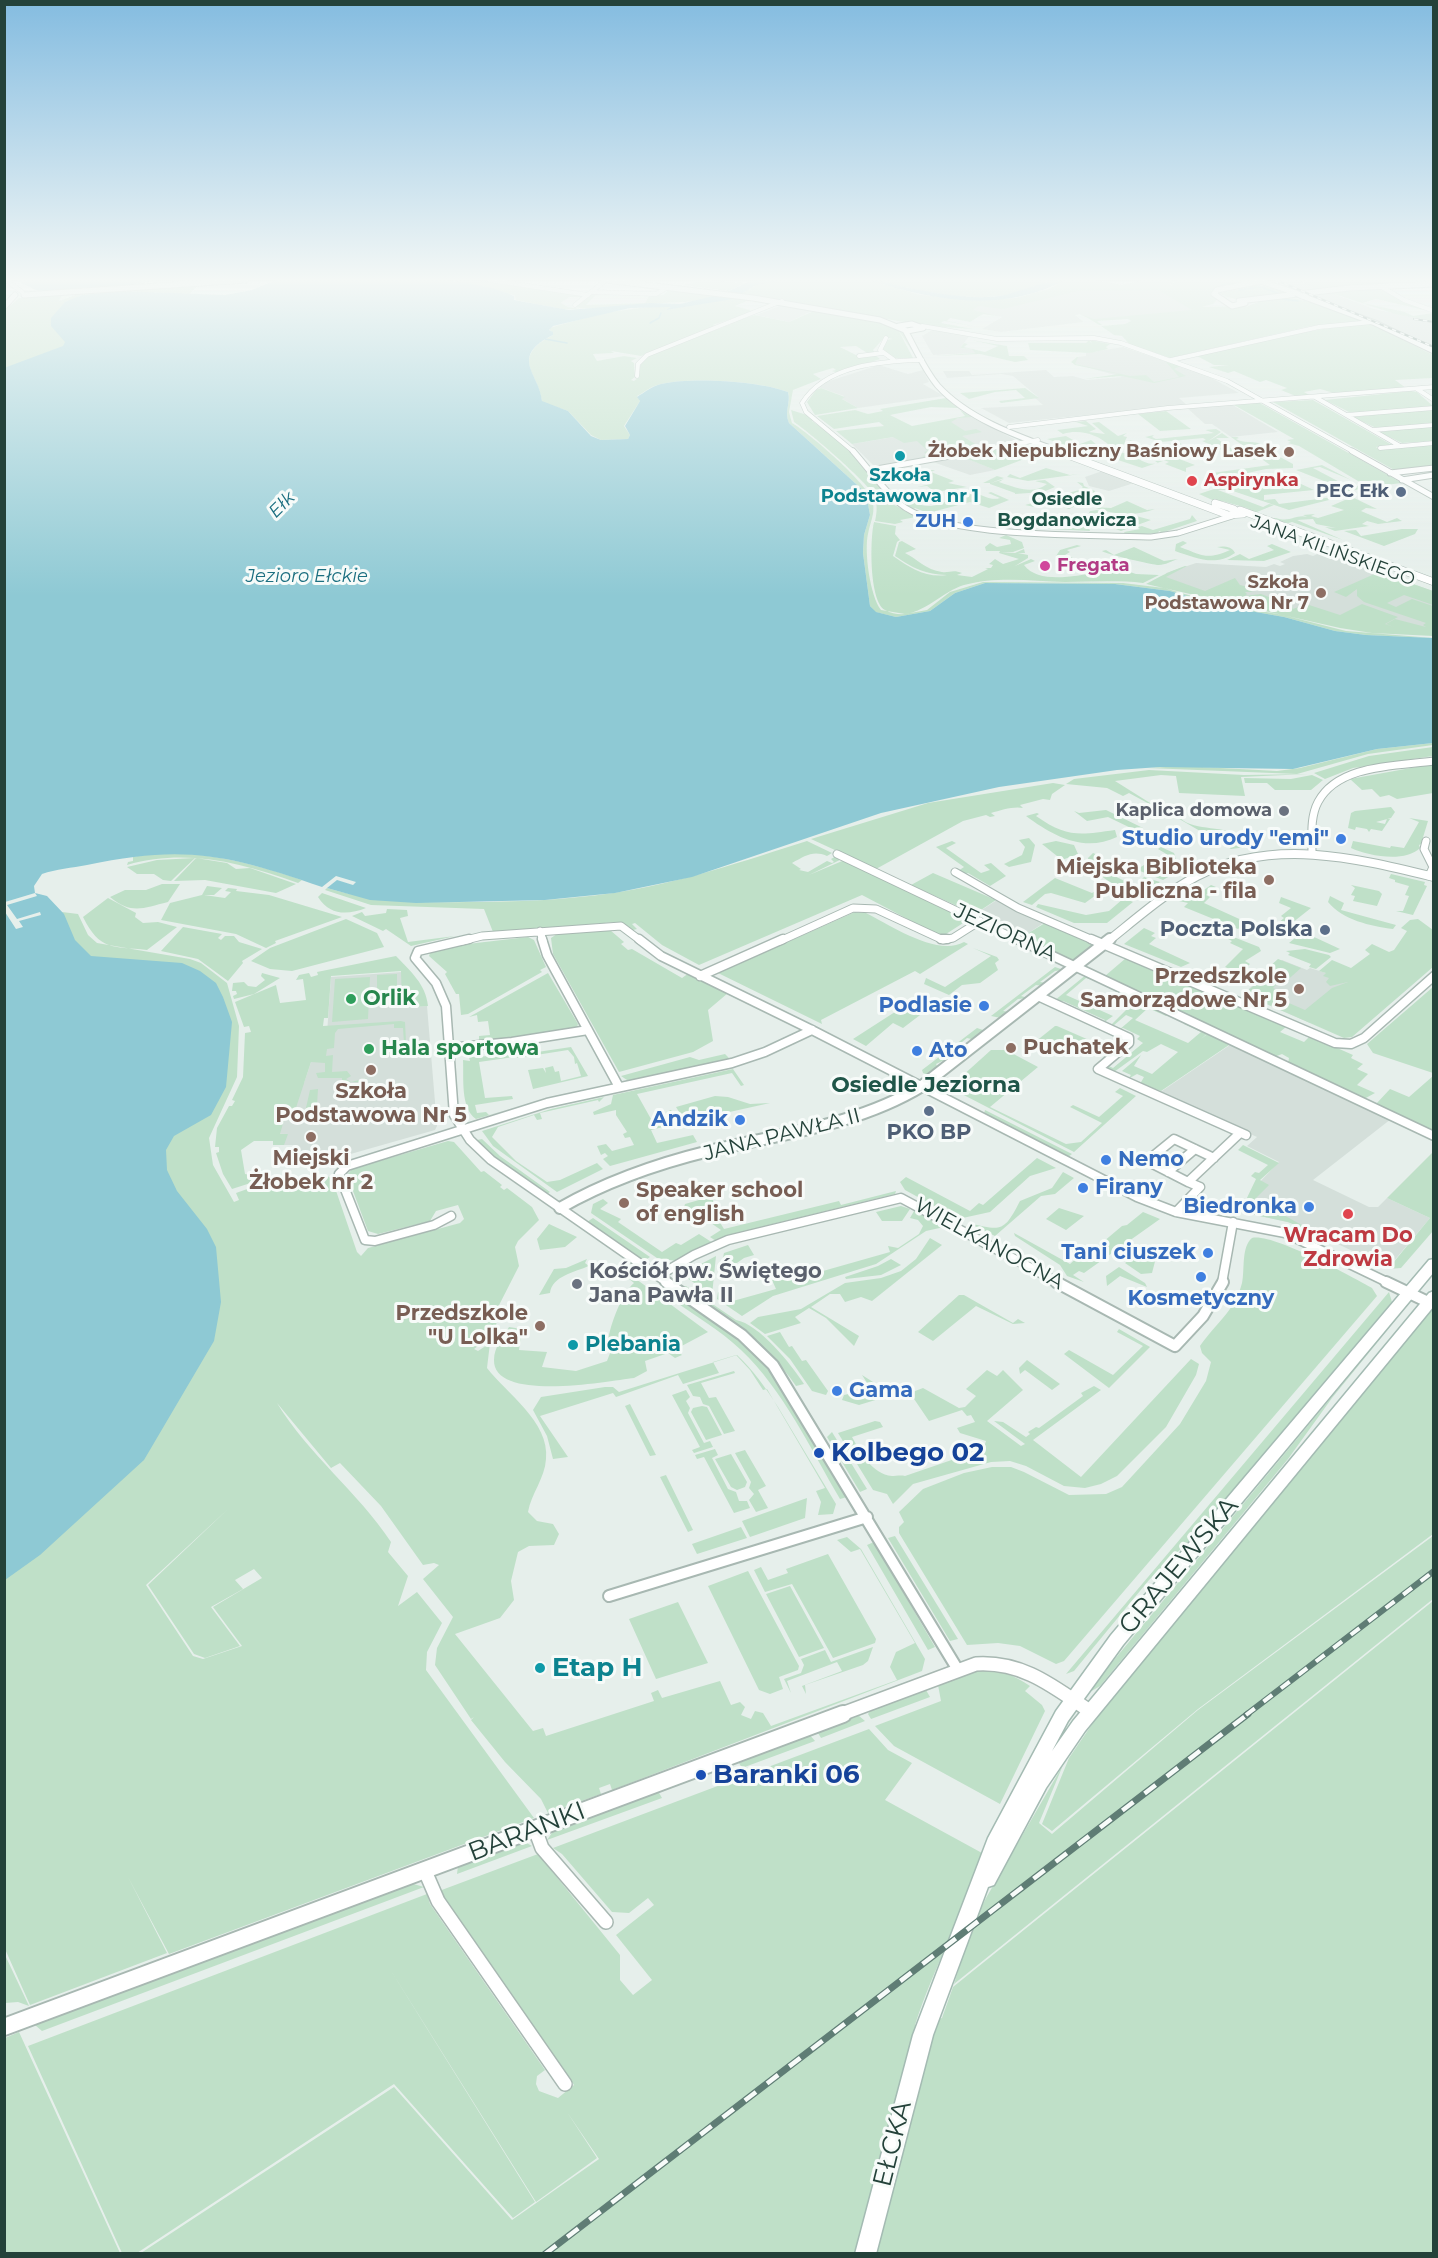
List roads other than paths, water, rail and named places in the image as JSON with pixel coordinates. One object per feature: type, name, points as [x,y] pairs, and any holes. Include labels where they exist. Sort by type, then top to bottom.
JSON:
[{"type":"main road","name":"GRAJEWSKA","points":[[923,2035],[952,1953],[975,1901],[1001,1830],[1038,1756],[1072,1700],[1117,1640],[1434,1263]]},
{"type":"main road","name":"GRAJEWSKA","points":[[975,1901],[1040,1783],[1091,1712],[1431,1299]]},
{"type":"main road","name":"EŁCKA","points":[[865,2253],[923,2035]]},
{"type":"street","points":[[817,385],[802,403],[806,412],[839,437],[902,506],[938,522],[962,528],[1151,537],[1178,533],[1233,512]]},
{"type":"street","name":"JANA KILIŃSKIEGO","points":[[939,385],[964,408],[1030,441],[1222,512],[1242,515],[1242,511],[1434,582]]},
{"type":"street","name":"JANA KILIŃSKIEGO","points":[[949,385],[962,400],[1009,428],[1434,587]]},
{"type":"street","points":[[1235,385],[1434,497]]},
{"type":"street","points":[[1009,428],[1062,420],[1262,400],[1433,387]]},
{"type":"street","points":[[1416,388],[1434,400]]},
{"type":"street","points":[[1315,397],[1400,446]]},
{"type":"street","points":[[1346,415],[1434,408]]},
{"type":"street","points":[[1372,430],[1434,424]]},
{"type":"street","points":[[871,470],[1038,440]]},
{"type":"street","points":[[1380,448],[1434,443]]},
{"type":"street","points":[[1390,473],[1434,468]]},
{"type":"street","points":[[1416,470],[1431,476]]},
{"type":"street","points":[[1402,480],[1431,476]]},
{"type":"street","points":[[1216,519],[1222,512]]},
{"type":"street","points":[[1311,853],[1315,811],[1322,793],[1329,786],[1355,774],[1434,761]]},
{"type":"street","points":[[1426,841],[1424,849],[1433,867],[1431,877]]},
{"type":"street","name":"JANA PAWŁA II","points":[[560,1208],[585,1193],[632,1173],[867,1114],[897,1102],[922,1086],[1172,891],[1216,866],[1263,855],[1311,853],[1358,859],[1431,877]]},
{"type":"street","name":"JEZIORNA","points":[[837,854],[1434,1136]]},
{"type":"street","points":[[955,872],[1004,901],[1328,1041],[1345,1044],[1364,1038],[1434,976]]},
{"type":"street","points":[[700,976],[853,908],[876,909],[943,940],[953,938],[980,921]]},
{"type":"street","points":[[958,1670],[773,1365],[742,1335],[491,1160],[464,1130],[453,1109],[447,1013],[443,996],[431,976],[415,958],[416,953],[424,948],[461,940],[617,925],[628,930],[650,950],[812,1030],[1137,1197],[1176,1212],[1233,1221],[1285,1233],[1409,1292],[1431,1299]]},
{"type":"street","points":[[540,931],[547,955],[619,1087]]},
{"type":"street","points":[[1038,996],[1129,1038],[1129,1043],[1098,1069],[1243,1134],[1188,1182]]},
{"type":"street","points":[[449,1048],[512,1042],[588,1030]]},
{"type":"street","points":[[451,1216],[434,1225],[375,1240],[365,1240],[339,1174],[347,1166],[547,1103],[732,1063],[765,1052],[812,1030]]},
{"type":"street","points":[[1176,1212],[1200,1187],[1147,1161],[1174,1139],[1214,1158]]},
{"type":"street","points":[[1168,1172],[1195,1149]]},
{"type":"street","name":"WIELKANOCNA","points":[[658,1276],[694,1255],[728,1240],[901,1198],[1176,1346],[1210,1310],[1219,1295],[1225,1279],[1233,1221]]},
{"type":"street","points":[[609,1596],[867,1517]]},
{"type":"street","name":"BARANKI","points":[[4,2027],[958,1670],[983,1663],[1010,1663],[1024,1668],[1091,1712]]},
{"type":"street","points":[[535,1829],[542,1848],[606,1922]]},
{"type":"street","points":[[424,1871],[438,1901],[565,2084]]},
{"type":"water","name":"Jezioro Ełckie","points":[[4,385],[538,385],[542,401],[568,411],[591,436],[601,440],[628,439],[630,435],[625,426],[640,401],[637,397],[658,385],[762,385],[788,392],[789,423],[866,493],[870,515],[864,535],[863,553],[870,606],[876,612],[896,617],[930,611],[955,593],[985,583],[1115,584],[1170,591],[1216,605],[1284,617],[1335,631],[1433,638],[1433,743],[1377,749],[1293,769],[1160,767],[1117,770],[999,787],[881,813],[692,877],[615,893],[545,900],[416,903],[370,900],[327,888],[337,880],[353,885],[356,882],[336,876],[322,887],[233,860],[180,854],[121,859],[42,874],[34,886],[35,893],[47,896],[64,914],[75,940],[91,956],[182,963],[200,971],[216,983],[223,997],[232,1022],[226,1087],[211,1115],[174,1136],[166,1150],[167,1170],[177,1191],[207,1229],[216,1247],[221,1302],[214,1341],[144,1460],[40,1555],[5,1580]]},
{"type":"railway","points":[[1246,1715],[1434,1571]]},
{"type":"railway","points":[[545,2254],[1248,1714]]},
{"type":"place","name":"Żłobek Niepubliczny Baśniowy Lasek","points":[[1289,452]]},
{"type":"place","name":"Szkoła Podstawowa nr 1","points":[[900,456]]},
{"type":"place","name":"Aspirynka","points":[[1192,481]]},
{"type":"place","name":"PEC Ełk","points":[[1401,492]]},
{"type":"place","name":"ZUH","points":[[968,522]]},
{"type":"place","name":"Fregata","points":[[1045,566]]},
{"type":"place","name":"Szkoła Podstawowa Nr 7","points":[[1321,593]]},
{"type":"place","name":"Kaplica domowa","points":[[1284,811]]},
{"type":"place","name":"Studio urody \"emi\"","points":[[1341,839]]},
{"type":"place","name":"Miejska Biblioteka Publiczna - fila","points":[[1269,880]]},
{"type":"place","name":"Poczta Polska","points":[[1325,930]]},
{"type":"place","name":"Przedszkole Samorządowe Nr 5","points":[[1299,989]]},
{"type":"place","name":"Orlik","points":[[351,999]]},
{"type":"place","name":"Podlasie","points":[[984,1006]]},
{"type":"place","name":"Puchatek","points":[[1011,1048]]},
{"type":"place","name":"Hala sportowa","points":[[369,1049]]},
{"type":"place","name":"Ato","points":[[917,1051]]},
{"type":"place","name":"Szkoła Podstawowa Nr 5","points":[[371,1070]]},
{"type":"place","name":"PKO BP","points":[[929,1111]]},
{"type":"place","name":"Andzik","points":[[740,1120]]},
{"type":"place","name":"Miejski Żłobek nr 2","points":[[311,1137]]},
{"type":"place","name":"Nemo","points":[[1106,1160]]},
{"type":"place","name":"Firany","points":[[1083,1188]]},
{"type":"place","name":"Speaker school of english","points":[[624,1203]]},
{"type":"place","name":"Biedronka","points":[[1309,1207]]},
{"type":"place","name":"Wracam Do Zdrowia","points":[[1348,1214]]},
{"type":"place","name":"Tani ciuszek","points":[[1208,1253]]},
{"type":"place","name":"Kosmetyczny","points":[[1201,1277]]},
{"type":"place","name":"Kościół pw. Świętego Jana Pawła II","points":[[577,1284]]},
{"type":"place","name":"Przedszkole \"U Lolka\"","points":[[540,1326]]},
{"type":"place","name":"Plebania","points":[[573,1345]]},
{"type":"place","name":"Gama","points":[[837,1391]]},
{"type":"place","name":"Kolbego 02","points":[[819,1453]]},
{"type":"place","name":"Etap H","points":[[540,1668]]},
{"type":"place","name":"Baranki 06","points":[[701,1775]]},
{"type":"district","name":"Osiedle Bogdanowicza","points":[[1067,510]]},
{"type":"district","name":"Osiedle Jeziorna","points":[[926,1086]]},
{"type":"water label","name":"Ełk","points":[[282,505]]}]
